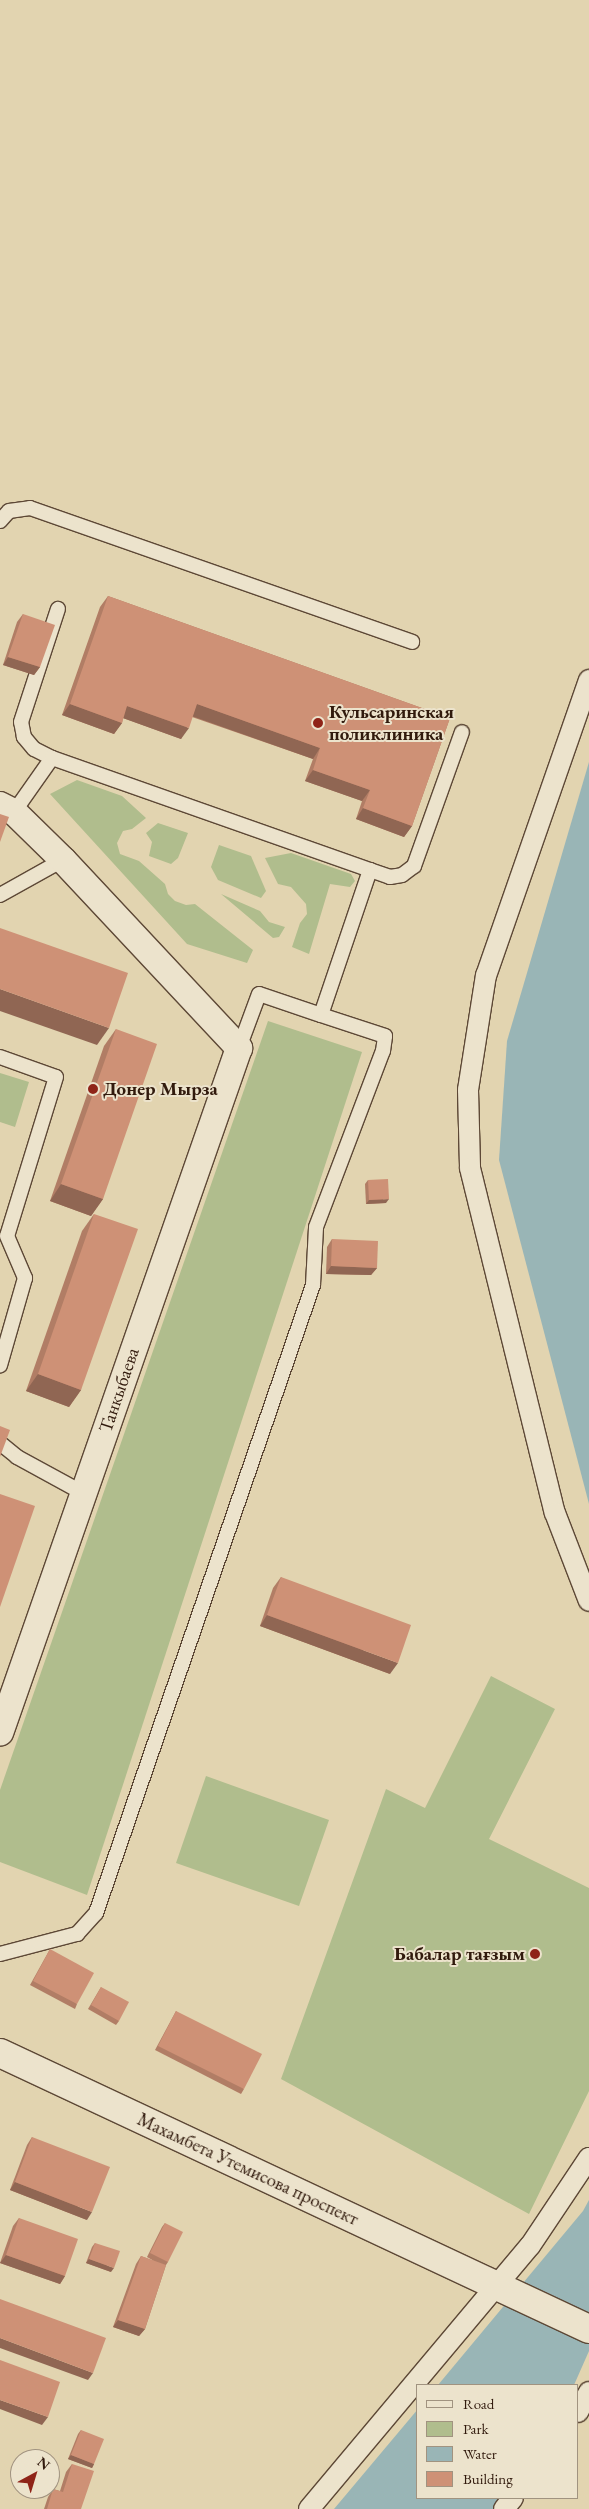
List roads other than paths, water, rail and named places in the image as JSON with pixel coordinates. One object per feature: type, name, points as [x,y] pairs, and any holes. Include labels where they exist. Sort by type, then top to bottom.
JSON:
[{"type":"street","points":[[589,680],[486,975],[468,1090],[470,1168],[555,1513],[589,1601]]},
{"type":"street","points":[[7,808],[63,860],[239,1048]]},
{"type":"street","name":"Танкыбаева","points":[[0,1733],[239,1048]]},
{"type":"street","name":"Махамбета Утемисова проспект","points":[[0,2053],[497,2284],[589,2329]]},
{"type":"street","points":[[309,2509],[530,2246],[589,2158]]},
{"type":"street","points":[[579,2410],[589,2392]]},
{"type":"street","points":[[504,2509],[512,2499]]},
{"type":"lane","points":[[0,521],[9,511],[30,508],[412,642]]},
{"type":"lane","points":[[58,609],[22,722],[24,737],[34,749],[52,758],[390,877],[402,875],[414,866],[462,732]]},
{"type":"lane","points":[[7,808],[52,758]]},
{"type":"lane","points":[[0,895],[63,860]]},
{"type":"lane","points":[[321,1015],[370,870]]},
{"type":"lane","points":[[0,1954],[77,1934],[96,1913],[313,1285],[316,1227],[383,1051],[385,1036],[259,994],[239,1048]]},
{"type":"lane","points":[[0,1057],[56,1077],[7,1236],[25,1278],[0,1365]]},
{"type":"lane","points":[[0,1443],[17,1457],[83,1493]]},
{"type":"water","points":[[589,762],[589,1504],[499,1160],[507,1041]]},
{"type":"water","points":[[589,2200],[589,2351],[574,2384],[439,2384],[583,2211]]},
{"type":"water","points":[[416,2411],[416,2499],[501,2499],[494,2509],[334,2509]]},
{"type":"place","name":"Кульсаринская поликлиника","points":[[318,723]]},
{"type":"place","name":"Донер Мырза","points":[[93,1089]]},
{"type":"place","name":"Бабалар тағзым","points":[[535,1954]]}]
